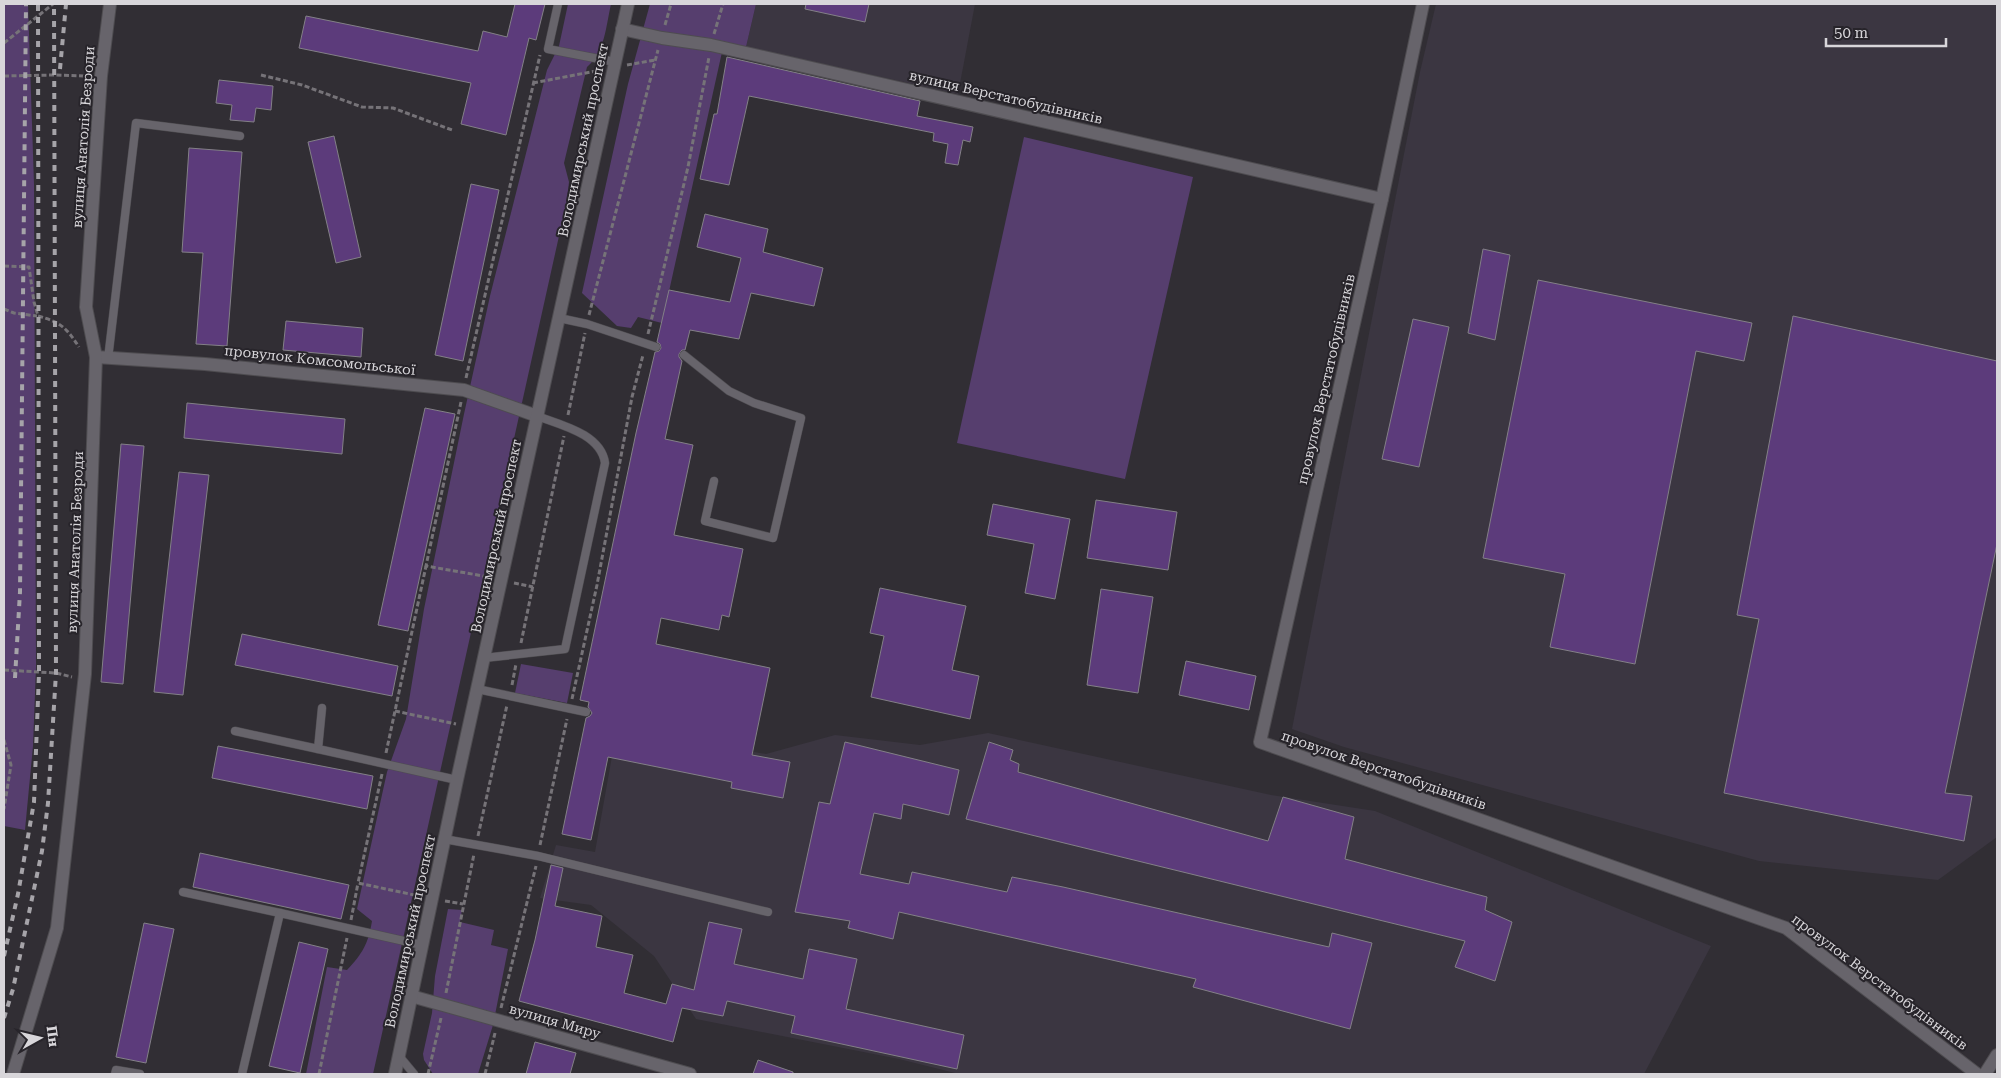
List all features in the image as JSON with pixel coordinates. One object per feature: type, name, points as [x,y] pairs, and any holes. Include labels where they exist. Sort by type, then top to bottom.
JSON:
[{"type":"street","name":"вулиця Анатолія Безроди","points":[[13,1074],[57,928],[85,679],[102,358],[86,307],[101,76],[110,4]]},
{"type":"street","name":"Володимирський проспект","points":[[395,1074],[444,839],[628,4]]},
{"type":"street","name":"провулок Верстатобудівників","points":[[1423,4],[1382,199],[1260,742],[1786,928],[1977,1074]]},
{"type":"street","name":"вулиця Верстатобудівників","points":[[622,29],[662,38],[711,45],[1382,199]]},
{"type":"street","name":"провулок Комсомольської","points":[[102,358],[205,364],[464,390],[537,416]]},
{"type":"street","name":"вулиця Миру","points":[[411,996],[690,1074]]},
{"type":"street","points":[[1985,1074],[1997,1055]]},
{"type":"lane","points":[[558,4],[548,49],[615,62]]},
{"type":"lane","points":[[102,358],[136,123],[240,136]]},
{"type":"lane","points":[[559,318],[587,324],[656,347]]},
{"type":"lane","points":[[684,355],[729,391],[754,403],[801,418],[773,538],[705,521],[714,481]]},
{"type":"lane","points":[[484,658],[565,649],[605,463],[604,454],[600,447],[566,426],[537,416]]},
{"type":"lane","points":[[477,690],[586,712]]},
{"type":"lane","points":[[318,749],[322,708]]},
{"type":"lane","points":[[234,731],[457,780]]},
{"type":"lane","points":[[444,839],[538,856],[768,912]]},
{"type":"lane","points":[[183,892],[422,945]]},
{"type":"lane","points":[[242,1074],[280,913]]},
{"type":"lane","points":[[399,1056],[414,1074]]},
{"type":"lane","points":[[115,1074],[116,1070],[140,1074]]},
{"type":"path","points":[[4,43],[53,4]]},
{"type":"path","points":[[428,1074],[533,587],[587,324],[670,4]]},
{"type":"path","points":[[485,1074],[538,856],[597,585],[632,397],[688,168],[711,45],[723,4]]},
{"type":"path","points":[[533,587],[426,566],[542,47]]},
{"type":"path","points":[[261,75],[302,85],[362,107],[393,108],[452,130]]},
{"type":"path","points":[[4,76],[101,76]]},
{"type":"path","points":[[4,266],[29,267],[38,316]]},
{"type":"path","points":[[4,309],[14,314],[56,320],[69,331],[84,354],[102,358]]},
{"type":"path","points":[[4,670],[56,674],[85,679]]},
{"type":"path","points":[[395,711],[469,727]]},
{"type":"path","points":[[4,740],[11,764],[4,809]]},
{"type":"path","points":[[319,1074],[358,884]]},
{"type":"shaded area","points":[[4,4],[28,4],[34,184],[36,667],[33,746],[25,830],[4,826]]},
{"type":"shaded area","points":[[568,4],[611,4],[606,30],[598,54],[587,67],[564,163],[569,182],[567,200],[373,1074],[306,1074],[327,967],[347,970],[367,942],[372,921],[357,909],[387,772],[406,719],[424,609],[490,296],[547,70],[559,46]]},
{"type":"shaded area","points":[[650,4],[756,4],[746,47],[724,43],[662,323],[638,317],[631,328],[617,326],[582,293],[628,84]]},
{"type":"shaded area","points":[[756,4],[975,4],[958,94],[746,47]]},
{"type":"shaded area","points":[[1436,4],[1997,4],[1997,837],[1938,880],[1759,861],[1344,747],[1292,729],[1420,72]]},
{"type":"shaded area","points":[[1024,137],[1193,177],[1125,479],[957,443]]},
{"type":"shaded area","points":[[521,664],[573,673],[567,703],[515,693]]},
{"type":"shaded area","points":[[617,728],[766,754],[835,735],[920,745],[988,733],[1271,795],[1375,811],[1711,946],[1644,1074],[959,1074],[899,1059],[696,1019],[654,956],[591,905],[540,898],[556,845],[595,852]]},
{"type":"shaded area","points":[[448,909],[462,910],[460,922],[494,930],[491,945],[508,949],[493,1025],[478,1074],[433,1074],[424,1060],[423,1054],[432,1013],[435,976]]},
{"type":"building","points":[[515,4],[545,4],[536,40],[529,38],[506,135],[461,124],[471,83],[299,48],[306,16],[478,51],[483,31],[507,37]]},
{"type":"building","points":[[806,4],[869,4],[865,22],[805,9]]},
{"type":"building","points":[[727,57],[920,101],[917,116],[973,127],[970,142],[963,140],[958,165],[945,163],[948,144],[933,141],[934,133],[749,96],[729,185],[700,179],[714,114],[717,114]]},
{"type":"building","points":[[219,80],[273,86],[271,110],[256,108],[254,122],[230,120],[232,105],[216,103]]},
{"type":"building","points":[[334,136],[361,257],[336,263],[308,142]]},
{"type":"building","points":[[189,148],[242,152],[227,346],[196,344],[203,253],[182,252]]},
{"type":"building","points":[[471,184],[499,190],[463,361],[435,355]]},
{"type":"building","points":[[705,214],[768,229],[763,252],[823,268],[814,306],[751,293],[739,339],[690,330],[685,350],[682,350],[679,354],[682,361],[665,439],[693,445],[674,535],[743,549],[729,617],[722,615],[719,630],[661,618],[656,644],[770,668],[752,755],[790,762],[783,798],[731,788],[732,782],[608,757],[591,840],[562,834],[586,718],[592,713],[588,707],[589,702],[580,700],[636,433],[655,352],[661,348],[657,342],[669,290],[730,302],[741,258],[697,247]]},
{"type":"building","points":[[1483,249],[1510,255],[1495,340],[1468,333]]},
{"type":"building","points":[[1538,280],[1752,323],[1744,361],[1696,351],[1635,664],[1550,647],[1565,574],[1483,558]]},
{"type":"building","points":[[1793,316],[1997,361],[1997,544],[1945,793],[1972,796],[1964,841],[1724,793],[1759,619],[1737,615]]},
{"type":"building","points":[[1413,319],[1449,327],[1419,467],[1382,459]]},
{"type":"building","points":[[286,321],[363,328],[361,357],[283,350]]},
{"type":"building","points":[[187,403],[345,419],[342,454],[184,438]]},
{"type":"building","points":[[425,408],[455,414],[408,631],[378,625]]},
{"type":"building","points":[[121,444],[144,446],[123,684],[101,682]]},
{"type":"building","points":[[179,472],[209,475],[183,695],[154,692]]},
{"type":"building","points":[[1096,500],[1177,512],[1168,570],[1087,558]]},
{"type":"building","points":[[993,504],[1070,519],[1055,599],[1025,593],[1034,544],[987,535]]},
{"type":"building","points":[[880,588],[966,606],[952,670],[979,676],[970,719],[871,697],[884,636],[870,633]]},
{"type":"building","points":[[1101,589],[1153,597],[1138,693],[1087,685]]},
{"type":"building","points":[[242,634],[398,666],[392,696],[235,665]]},
{"type":"building","points":[[1186,661],[1256,676],[1249,710],[1179,695]]},
{"type":"building","points":[[845,742],[959,770],[949,815],[903,804],[901,819],[874,813],[860,874],[909,884],[912,872],[1007,892],[1012,877],[1329,947],[1332,933],[1372,943],[1350,1029],[1193,987],[1196,979],[899,912],[893,939],[848,928],[850,921],[795,912],[819,802],[830,804]]},
{"type":"building","points":[[989,742],[1013,750],[1010,760],[1019,764],[1018,772],[1268,841],[1283,797],[1354,817],[1345,859],[1487,897],[1485,910],[1512,922],[1495,981],[1455,967],[1465,941],[966,819]]},
{"type":"building","points":[[218,746],[373,776],[367,809],[212,778]]},
{"type":"building","points":[[200,853],[349,885],[341,919],[193,887]]},
{"type":"building","points":[[551,865],[563,868],[555,906],[602,916],[596,947],[633,955],[624,993],[666,1004],[672,984],[694,990],[709,922],[742,929],[734,964],[803,979],[809,949],[857,959],[846,1009],[964,1035],[957,1069],[791,1033],[795,1016],[727,1001],[723,1016],[682,1008],[673,1042],[519,1001],[535,940]]},
{"type":"building","points":[[144,923],[174,929],[146,1063],[116,1057]]},
{"type":"building","points":[[299,942],[328,949],[300,1073],[269,1066]]},
{"type":"building","points":[[535,1042],[576,1053],[570,1074],[526,1074]]},
{"type":"building","points":[[758,1060],[793,1072],[793,1074],[753,1074]]},
{"type":"railway","points":[[15,678],[20,592],[26,4]]},
{"type":"railway","points":[[4,956],[18,894],[34,802],[39,673],[38,4]]},
{"type":"railway","points":[[4,1018],[13,989],[42,851],[48,803],[56,673],[54,4]]},
{"type":"railway","points":[[60,69],[66,4]]}]
